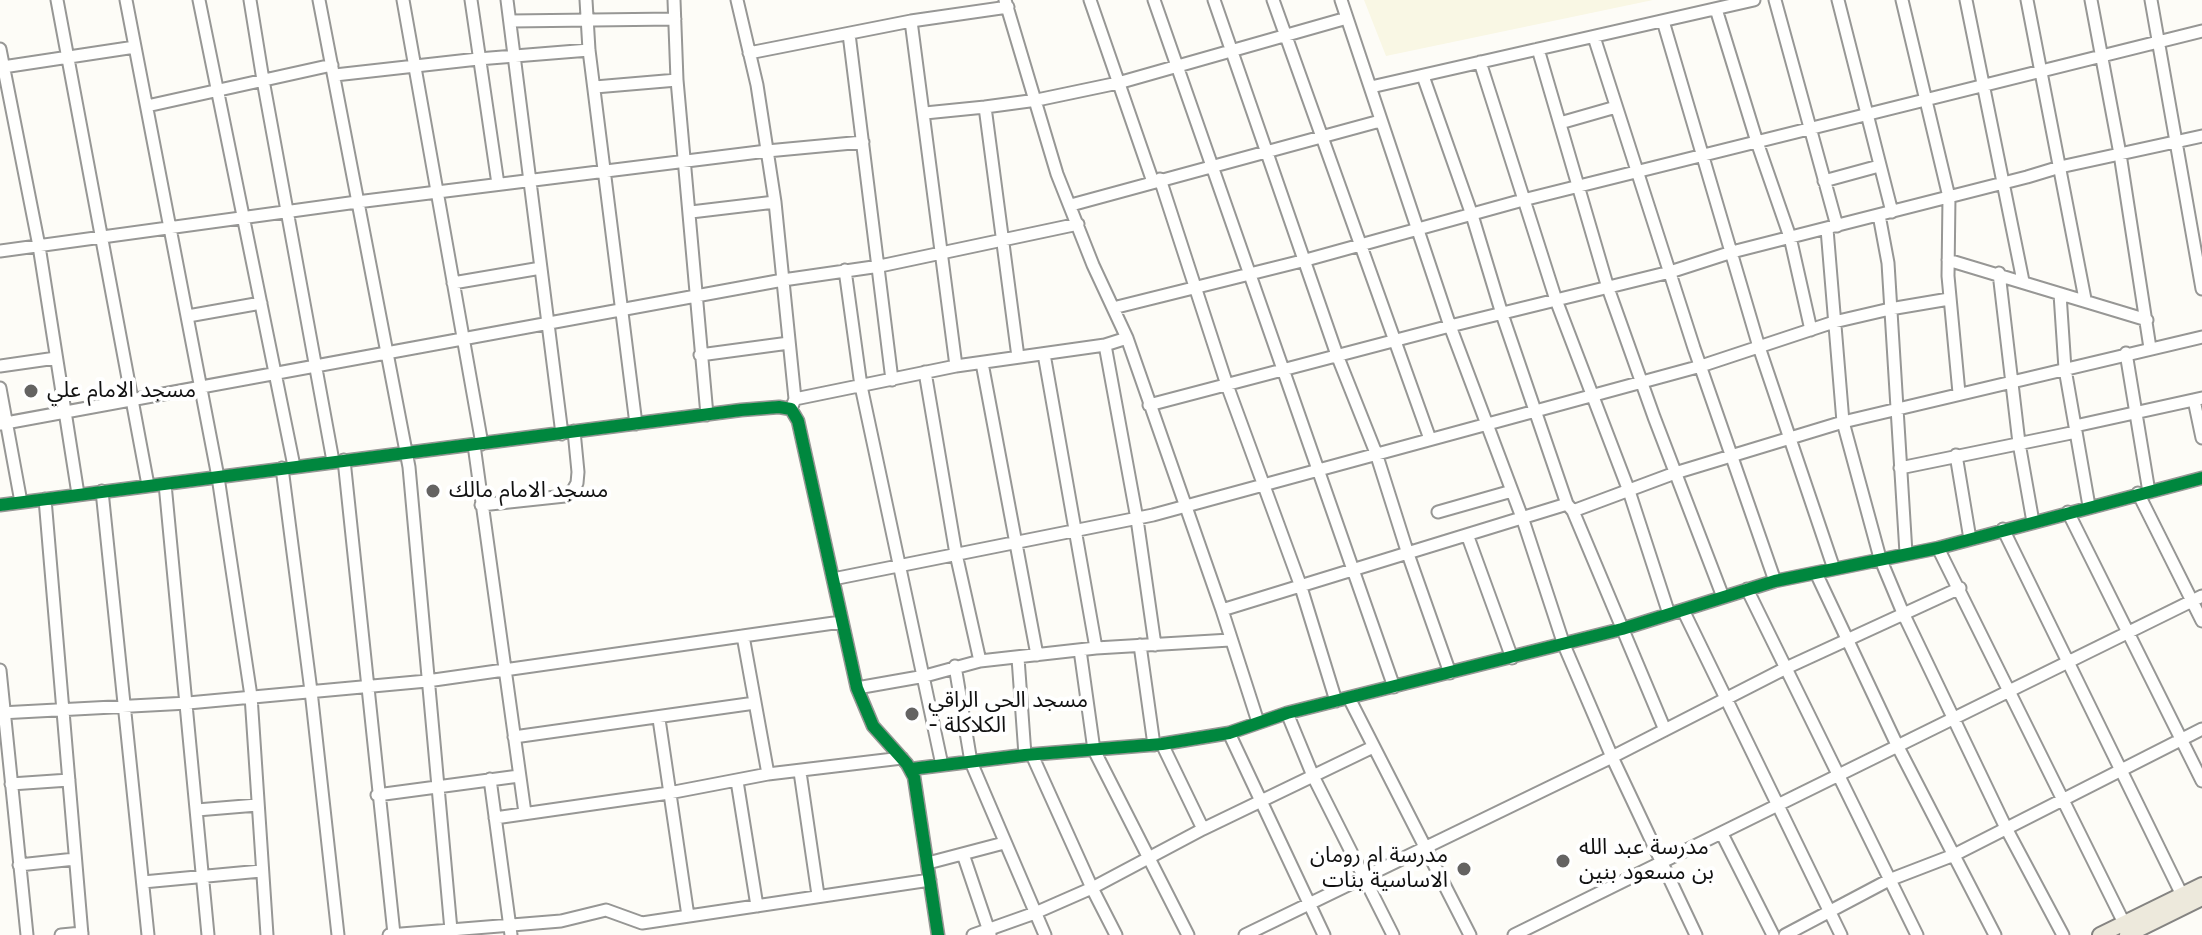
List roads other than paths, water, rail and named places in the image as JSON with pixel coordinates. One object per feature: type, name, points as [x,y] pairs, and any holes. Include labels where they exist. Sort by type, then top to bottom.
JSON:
[{"type":"main road","points":[[2126,929],[2202,885]]},
{"type":"main road","points":[[2100,935],[2126,929],[2202,898]]},
{"type":"street","points":[[57,0],[148,485]]},
{"type":"street","points":[[126,0],[218,477],[251,696],[267,935]]},
{"type":"street","points":[[199,0],[276,374],[338,935]]},
{"type":"street","points":[[250,0],[314,367],[338,461],[368,687],[391,935],[451,930],[510,930],[606,910],[642,923],[930,880]]},
{"type":"street","points":[[319,0],[407,452],[451,930]]},
{"type":"street","points":[[403,0],[463,339],[478,445],[481,505],[525,813]]},
{"type":"street","points":[[471,0],[498,184]]},
{"type":"street","points":[[507,0],[562,434]]},
{"type":"street","points":[[586,0],[589,50],[636,424]]},
{"type":"street","points":[[674,0],[677,80],[691,212],[694,297],[707,415]]},
{"type":"street","points":[[737,0],[775,202],[793,404],[857,688],[873,726],[911,769],[918,797],[938,935]]},
{"type":"street","points":[[1090,0],[1300,584],[1336,701]]},
{"type":"street","points":[[1154,0],[1394,687]]},
{"type":"street","points":[[1214,0],[1337,355],[1376,453],[1450,673]]},
{"type":"street","points":[[1273,0],[1430,439]]},
{"type":"street","points":[[1341,0],[1416,229],[1523,520],[1564,645],[1612,757],[1696,935]]},
{"type":"street","points":[[1371,87],[1754,0]]},
{"type":"street","points":[[1775,0],[1824,181],[1832,227],[1834,322],[1843,422],[1880,558],[1903,613],[2006,828],[2063,935]]},
{"type":"street","points":[[1838,0],[1892,212]]},
{"type":"street","points":[[1902,0],[1949,197],[1949,299],[1959,393]]},
{"type":"street","points":[[1966,0],[2023,281]]},
{"type":"street","points":[[2027,0],[2085,299]]},
{"type":"street","points":[[2091,0],[2120,154],[2150,348]]},
{"type":"street","points":[[2151,0],[2202,289]]},
{"type":"street","points":[[749,53],[1006,4],[1057,174],[1127,338],[1258,722]]},
{"type":"street","points":[[1716,9],[1790,237],[1811,330]]},
{"type":"street","points":[[925,113],[1037,100],[1118,83],[1347,18]]},
{"type":"street","points":[[510,21],[675,19]]},
{"type":"street","points":[[911,21],[956,366]]},
{"type":"street","points":[[1663,21],[1759,347],[1834,569]]},
{"type":"street","points":[[1113,308],[1306,260],[1523,200],[1983,83],[2202,31]]},
{"type":"street","points":[[849,34],[892,380]]},
{"type":"street","points":[[1594,37],[1636,172],[1775,581]]},
{"type":"street","points":[[3,67],[135,47]]},
{"type":"street","points":[[0,49],[6,112],[39,246],[78,494]]},
{"type":"street","points":[[1538,49],[1581,187],[1608,288],[1723,597]]},
{"type":"street","points":[[147,106],[263,80],[334,70],[589,50]]},
{"type":"street","points":[[1480,62],[1556,300],[1629,491],[1669,614]]},
{"type":"street","points":[[1423,76],[1472,215],[1534,411],[1570,508],[1665,730]]},
{"type":"street","points":[[595,87],[677,80]]},
{"type":"street","points":[[985,107],[1018,357]]},
{"type":"street","points":[[1560,123],[1616,107]]},
{"type":"street","points":[[1071,205],[1380,121]]},
{"type":"street","points":[[1149,405],[1670,272],[1732,252],[2060,167],[2202,136]]},
{"type":"street","points":[[0,251],[498,184],[863,142]]},
{"type":"street","points":[[1824,181],[1879,166]]},
{"type":"street","points":[[691,212],[775,202]]},
{"type":"street","points":[[1879,215],[1888,263],[1906,553]]},
{"type":"street","points":[[3,423],[783,280],[880,266],[1078,224]]},
{"type":"street","points":[[1948,260],[2147,320]]},
{"type":"street","points":[[453,283],[541,268]]},
{"type":"street","points":[[845,270],[861,386],[942,765]]},
{"type":"street","points":[[1999,273],[2019,443],[2033,522]]},
{"type":"street","points":[[2060,294],[2065,369],[2089,506]]},
{"type":"street","points":[[833,579],[1137,519],[1701,366],[1834,322],[1949,299]]},
{"type":"street","points":[[188,316],[261,303]]},
{"type":"street","points":[[1222,610],[1300,584],[1629,491],[1675,473],[1843,422],[2202,337]]},
{"type":"street","points":[[0,505],[768,408],[925,372],[1105,345],[1127,338]]},
{"type":"street","points":[[700,355],[789,343]]},
{"type":"street","points":[[1105,345],[1137,519],[1155,645]]},
{"type":"street","points":[[2126,353],[2143,492],[2197,598],[2202,621]]},
{"type":"street","points":[[1044,354],[1096,648]]},
{"type":"street","points":[[0,366],[56,358]]},
{"type":"street","points":[[982,363],[1037,655]]},
{"type":"street","points":[[925,372],[956,554],[980,661]]},
{"type":"street","points":[[0,388],[3,423],[21,502]]},
{"type":"street","points":[[1900,468],[2019,443],[2135,412],[2198,399],[2202,438]]},
{"type":"street","points":[[481,505],[565,496],[573,490],[578,472],[574,431]]},
{"type":"street","points":[[1956,455],[1970,539]]},
{"type":"street","points":[[911,769],[1029,755],[1158,745],[1229,733],[1287,713],[1622,629],[1775,581],[1938,548],[2143,492],[2201,480]]},
{"type":"street","points":[[165,484],[208,935]]},
{"type":"street","points":[[102,491],[148,935]]},
{"type":"street","points":[[1438,512],[1512,491]]},
{"type":"street","points":[[45,499],[82,934],[61,935]]},
{"type":"street","points":[[2068,512],[2202,781]]},
{"type":"street","points":[[2003,529],[2182,895]]},
{"type":"street","points":[[1468,537],[1512,658]]},
{"type":"street","points":[[1938,548],[2126,929]]},
{"type":"street","points":[[1816,573],[1898,747],[1995,935]]},
{"type":"street","points":[[1253,933],[1363,876],[1612,757],[1724,698],[1960,588]]},
{"type":"street","points":[[1747,589],[1917,935]]},
{"type":"street","points":[[1514,935],[2197,598]]},
{"type":"street","points":[[1683,610],[1841,935]]},
{"type":"street","points":[[2,713],[188,703],[427,681],[841,622]]},
{"type":"street","points":[[743,636],[768,774]]},
{"type":"street","points":[[857,688],[925,676],[980,661],[1096,648],[1230,640]]},
{"type":"street","points":[[1140,645],[1158,745],[1203,829]]},
{"type":"street","points":[[1080,650],[1094,750],[1188,935]]},
{"type":"street","points":[[1018,658],[1029,755],[1116,935]]},
{"type":"street","points":[[955,666],[971,762],[1045,935]]},
{"type":"street","points":[[0,670],[27,935]]},
{"type":"street","points":[[1349,698],[1470,935]]},
{"type":"street","points":[[514,737],[659,719],[755,703]]},
{"type":"street","points":[[1287,713],[1313,776],[1393,935]]},
{"type":"street","points":[[659,719],[688,916]]},
{"type":"street","points":[[1785,935],[1828,910],[1889,880],[1954,855],[2202,729]]},
{"type":"street","points":[[1229,733],[1324,935]]},
{"type":"street","points":[[973,935],[989,933],[1092,888],[1203,829],[1373,747]]},
{"type":"street","points":[[495,818],[669,793],[768,774],[902,758]]},
{"type":"street","points":[[800,772],[818,895]]},
{"type":"street","points":[[377,795],[519,776]]},
{"type":"street","points":[[490,779],[510,930]]},
{"type":"street","points":[[11,784],[69,780]]},
{"type":"street","points":[[737,781],[757,906]]},
{"type":"street","points":[[197,810],[257,805]]},
{"type":"street","points":[[1722,834],[1773,935]]},
{"type":"street","points":[[928,863],[1004,843]]},
{"type":"street","points":[[963,854],[989,933]]},
{"type":"street","points":[[19,865],[75,859]]},
{"type":"street","points":[[143,882],[261,871]]},
{"type":"place","name":"مسجد الامام علي","points":[[31,391]]},
{"type":"place","name":"مسجد الامام مالك","points":[[433,491]]},
{"type":"place","name":"مسجد الحي الراقي - الكلاكلة","points":[[912,714]]},
{"type":"place","name":"مدرسة عبد الله بن مسعود بنين","points":[[1563,861]]},
{"type":"place","name":"مدرسة ام رومان الاساسية بنات","points":[[1464,869]]}]
